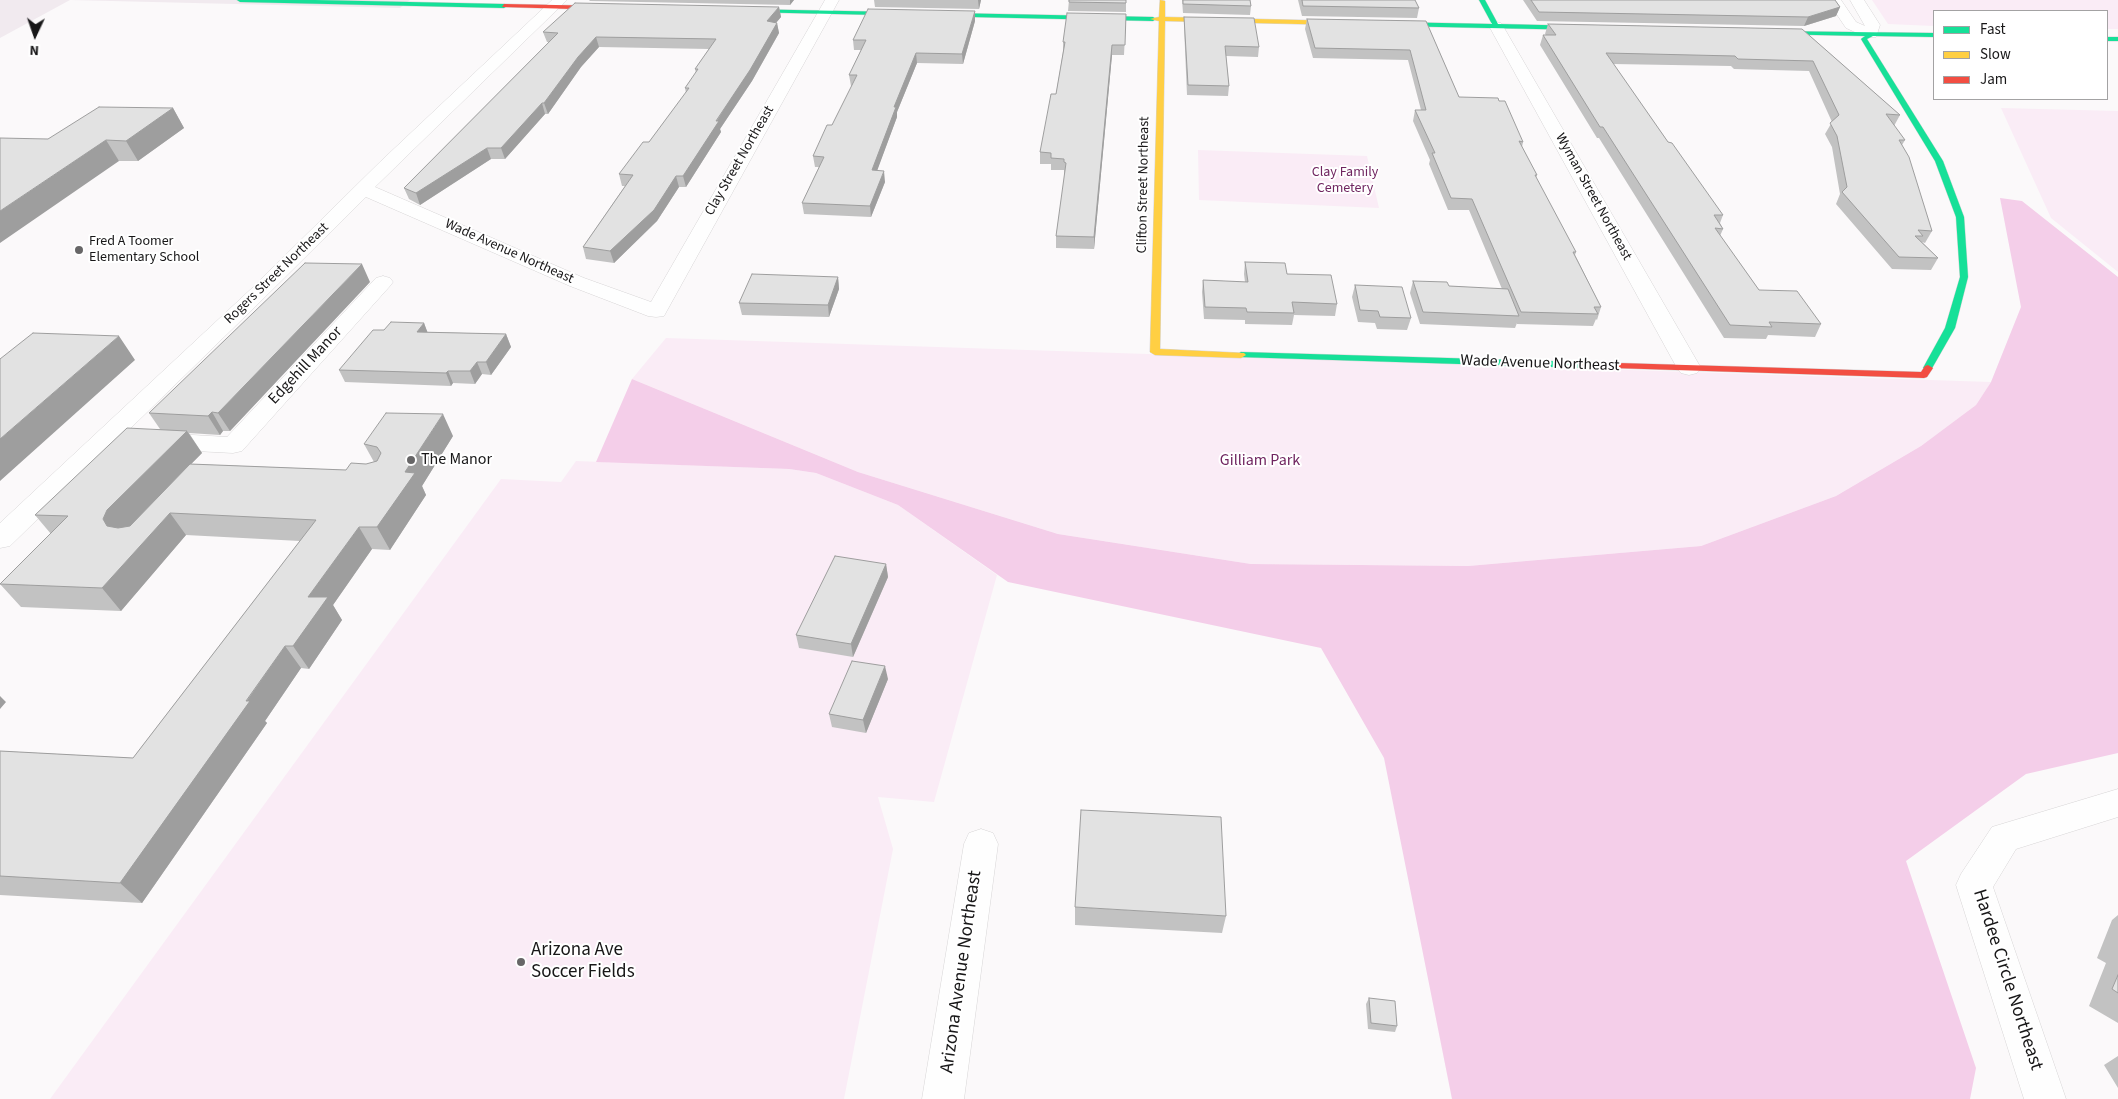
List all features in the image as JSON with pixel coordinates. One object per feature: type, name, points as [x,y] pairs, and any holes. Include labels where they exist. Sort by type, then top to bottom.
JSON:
[{"type":"street","points":[[240,0],[556,3],[619,8]]},
{"type":"street","name":"Clifton Street Northeast","points":[[1155,352],[1162,0]]},
{"type":"street","points":[[1482,0],[1496,26]]},
{"type":"street","points":[[1834,0],[1851,26],[1871,34]]},
{"type":"street","points":[[1857,0],[1873,26],[1871,34]]},
{"type":"street","name":"Rogers Street Northeast","points":[[0,539],[556,3]]},
{"type":"street","points":[[736,10],[829,6],[1163,19],[1355,23]]},
{"type":"street","name":"Clay Street Northeast","points":[[656,311],[829,6]]},
{"type":"street","points":[[1384,24],[1594,28]]},
{"type":"street","name":"Wyman Street Northeast","points":[[1496,26],[1689,368]]},
{"type":"street","points":[[1759,31],[1933,35]]},
{"type":"street","name":"Wade Avenue Northeast","points":[[1155,352],[1924,376],[1950,328],[1964,277],[1960,218],[1939,161],[1864,39],[1871,34]]},
{"type":"street","name":"Wade Avenue Northeast","points":[[364,189],[577,282],[656,311]]},
{"type":"street","name":"Edgehill Manor","points":[[203,469],[226,444],[233,445],[383,282]]},
{"type":"street","points":[[106,438],[226,444]]},
{"type":"street","name":"Hardee Circle Northeast","points":[[2045,1099],[1974,885],[2004,838],[2118,803]]},
{"type":"street","name":"Arizona Avenue Northeast","points":[[943,1099],[981,844]]},
{"type":"shaded area","points":[[0,0],[70,0],[0,38]]},
{"type":"shaded area","points":[[70,0],[410,0],[400,8]]},
{"type":"shaded area","points":[[2000,198],[2022,201],[2118,277],[2118,753],[2026,774],[1906,861],[1976,1068],[1970,1099],[1452,1099],[1384,758],[1321,648],[1008,582],[898,505],[816,473],[789,469],[596,462],[632,379],[858,472],[1058,534],[1251,564],[1468,566],[1701,546],[1836,496],[1921,446],[1976,405],[1991,382],[2021,307]]},
{"type":"green space","points":[[1872,0],[2118,0],[2118,29],[2108,29],[2108,10],[1933,10],[1933,26],[1888,24]]},
{"type":"green space","points":[[2001,108],[2118,111],[2118,272],[2051,218]]},
{"type":"green space","name":"Clay Family Cemetery","points":[[1198,150],[1367,156],[1379,208],[1199,200]]},
{"type":"green space","name":"Gilliam Park","points":[[666,338],[1991,382],[1976,405],[1921,446],[1836,496],[1701,546],[1468,566],[1251,564],[1058,534],[858,472],[632,379]]},
{"type":"green space","points":[[576,461],[789,469],[816,473],[898,505],[997,575],[934,802],[878,797],[893,849],[844,1099],[50,1099],[501,479],[561,482]]},
{"type":"building","points":[[1069,0],[1126,0],[1126,3],[1069,2]]},
{"type":"building","points":[[1183,0],[1250,0],[1251,6],[1183,4]]},
{"type":"building","points":[[1302,0],[1415,0],[1419,8],[1303,6]]},
{"type":"building","points":[[1531,0],[1835,0],[1840,7],[1808,17],[1539,12]]},
{"type":"building","points":[[575,3],[779,7],[767,21],[777,23],[750,70],[716,121],[719,121],[683,176],[676,176],[654,210],[610,251],[583,247],[633,175],[619,174],[643,142],[649,142],[689,88],[685,88],[698,69],[695,69],[716,39],[596,37],[578,57],[544,103],[501,148],[487,148],[416,193],[404,188],[558,33],[543,32]]},
{"type":"building","points":[[868,9],[975,11],[962,54],[916,53],[894,107],[896,107],[872,170],[884,171],[870,206],[802,203],[824,157],[813,156],[827,125],[832,125],[857,75],[849,75],[866,40],[853,40]]},
{"type":"building","points":[[1067,13],[1126,14],[1125,45],[1112,45],[1094,237],[1056,236],[1066,163],[1064,159],[1051,158],[1051,153],[1040,152],[1051,94],[1056,94],[1065,42],[1063,42]]},
{"type":"building","points":[[1184,17],[1254,18],[1259,47],[1225,46],[1229,86],[1188,85]]},
{"type":"building","points":[[1307,19],[1426,21],[1459,97],[1498,98],[1499,101],[1505,101],[1523,142],[1519,141],[1576,252],[1573,252],[1601,307],[1594,307],[1598,314],[1521,312],[1472,199],[1451,198],[1432,153],[1435,153],[1415,110],[1426,110],[1410,50],[1315,48]]},
{"type":"building","points":[[1548,24],[1802,29],[1900,115],[1886,114],[1905,140],[1899,140],[1909,157],[1932,231],[1918,230],[1923,236],[1915,236],[1938,258],[1899,257],[1842,192],[1847,187],[1837,136],[1830,123],[1839,115],[1813,61],[1738,59],[1735,56],[1606,53],[1668,142],[1672,143],[1723,215],[1714,215],[1723,229],[1715,228],[1759,290],[1797,291],[1821,324],[1769,322],[1772,327],[1730,325],[1603,127],[1600,127],[1543,35],[1556,35]]},
{"type":"building","points":[[99,107],[173,108],[126,141],[106,140],[0,211],[0,138],[48,139]]},
{"type":"building","points":[[1245,262],[1285,263],[1287,274],[1331,275],[1337,304],[1292,302],[1294,313],[1247,312],[1246,308],[1205,307],[1203,280],[1248,282]]},
{"type":"building","points":[[305,263],[362,264],[218,413],[212,412],[208,416],[149,413]]},
{"type":"building","points":[[752,274],[838,277],[828,305],[739,303]]},
{"type":"building","points":[[1413,281],[1447,282],[1449,286],[1508,289],[1519,316],[1423,312]]},
{"type":"building","points":[[1355,285],[1402,287],[1411,318],[1380,317],[1378,311],[1360,310]]},
{"type":"building","points":[[391,322],[424,323],[417,332],[506,334],[486,362],[477,362],[470,371],[448,371],[446,373],[339,370],[373,330],[384,330]]},
{"type":"building","points":[[33,333],[119,336],[0,439],[0,359]]},
{"type":"building","points":[[386,413],[443,414],[405,472],[415,473],[377,527],[359,527],[308,597],[328,597],[293,646],[285,646],[246,701],[250,701],[120,883],[0,876],[0,751],[133,758],[316,520],[170,513],[102,588],[0,584],[68,516],[35,515],[127,428],[187,431],[107,510],[103,519],[107,526],[118,528],[130,526],[190,464],[346,470],[351,463],[366,464],[377,461],[381,453],[377,447],[364,444]]},
{"type":"building","points":[[835,556],[886,564],[851,644],[796,635]]},
{"type":"building","points":[[852,661],[885,666],[863,720],[829,714]]},
{"type":"building","points":[[1081,810],[1221,817],[1226,916],[1075,907]]},
{"type":"building","points":[[2118,975],[2118,993],[2112,989]]},
{"type":"building","points":[[1369,998],[1395,1001],[1397,1026],[1371,1023]]},
{"type":"traffic: fast","points":[[240,0],[504,6]]},
{"type":"traffic: fast","points":[[1482,0],[1496,26]]},
{"type":"traffic: fast","points":[[744,10],[1153,19]]},
{"type":"traffic: fast","points":[[1391,24],[1585,28]]},
{"type":"traffic: fast","points":[[1768,32],[1933,35]]},
{"type":"traffic: fast","points":[[1871,34],[1864,39],[1939,161],[1960,217],[1964,277],[1950,328],[1928,368]]},
{"type":"traffic: fast","points":[[2108,39],[2118,39]]},
{"type":"traffic: fast","points":[[1241,355],[1585,365]]},
{"type":"traffic: slow","points":[[1162,1],[1155,352],[1241,355]]},
{"type":"traffic: slow","points":[[1153,19],[1343,23]]},
{"type":"traffic: jam","points":[[504,6],[608,8]]},
{"type":"traffic: jam","points":[[1585,365],[1924,375],[1928,368]]},
{"type":"place","name":"Fred A Toomer Elementary School","points":[[79,250]]},
{"type":"place","name":"The Manor","points":[[411,460]]},
{"type":"place","name":"Arizona Ave Soccer Fields","points":[[521,962]]}]
